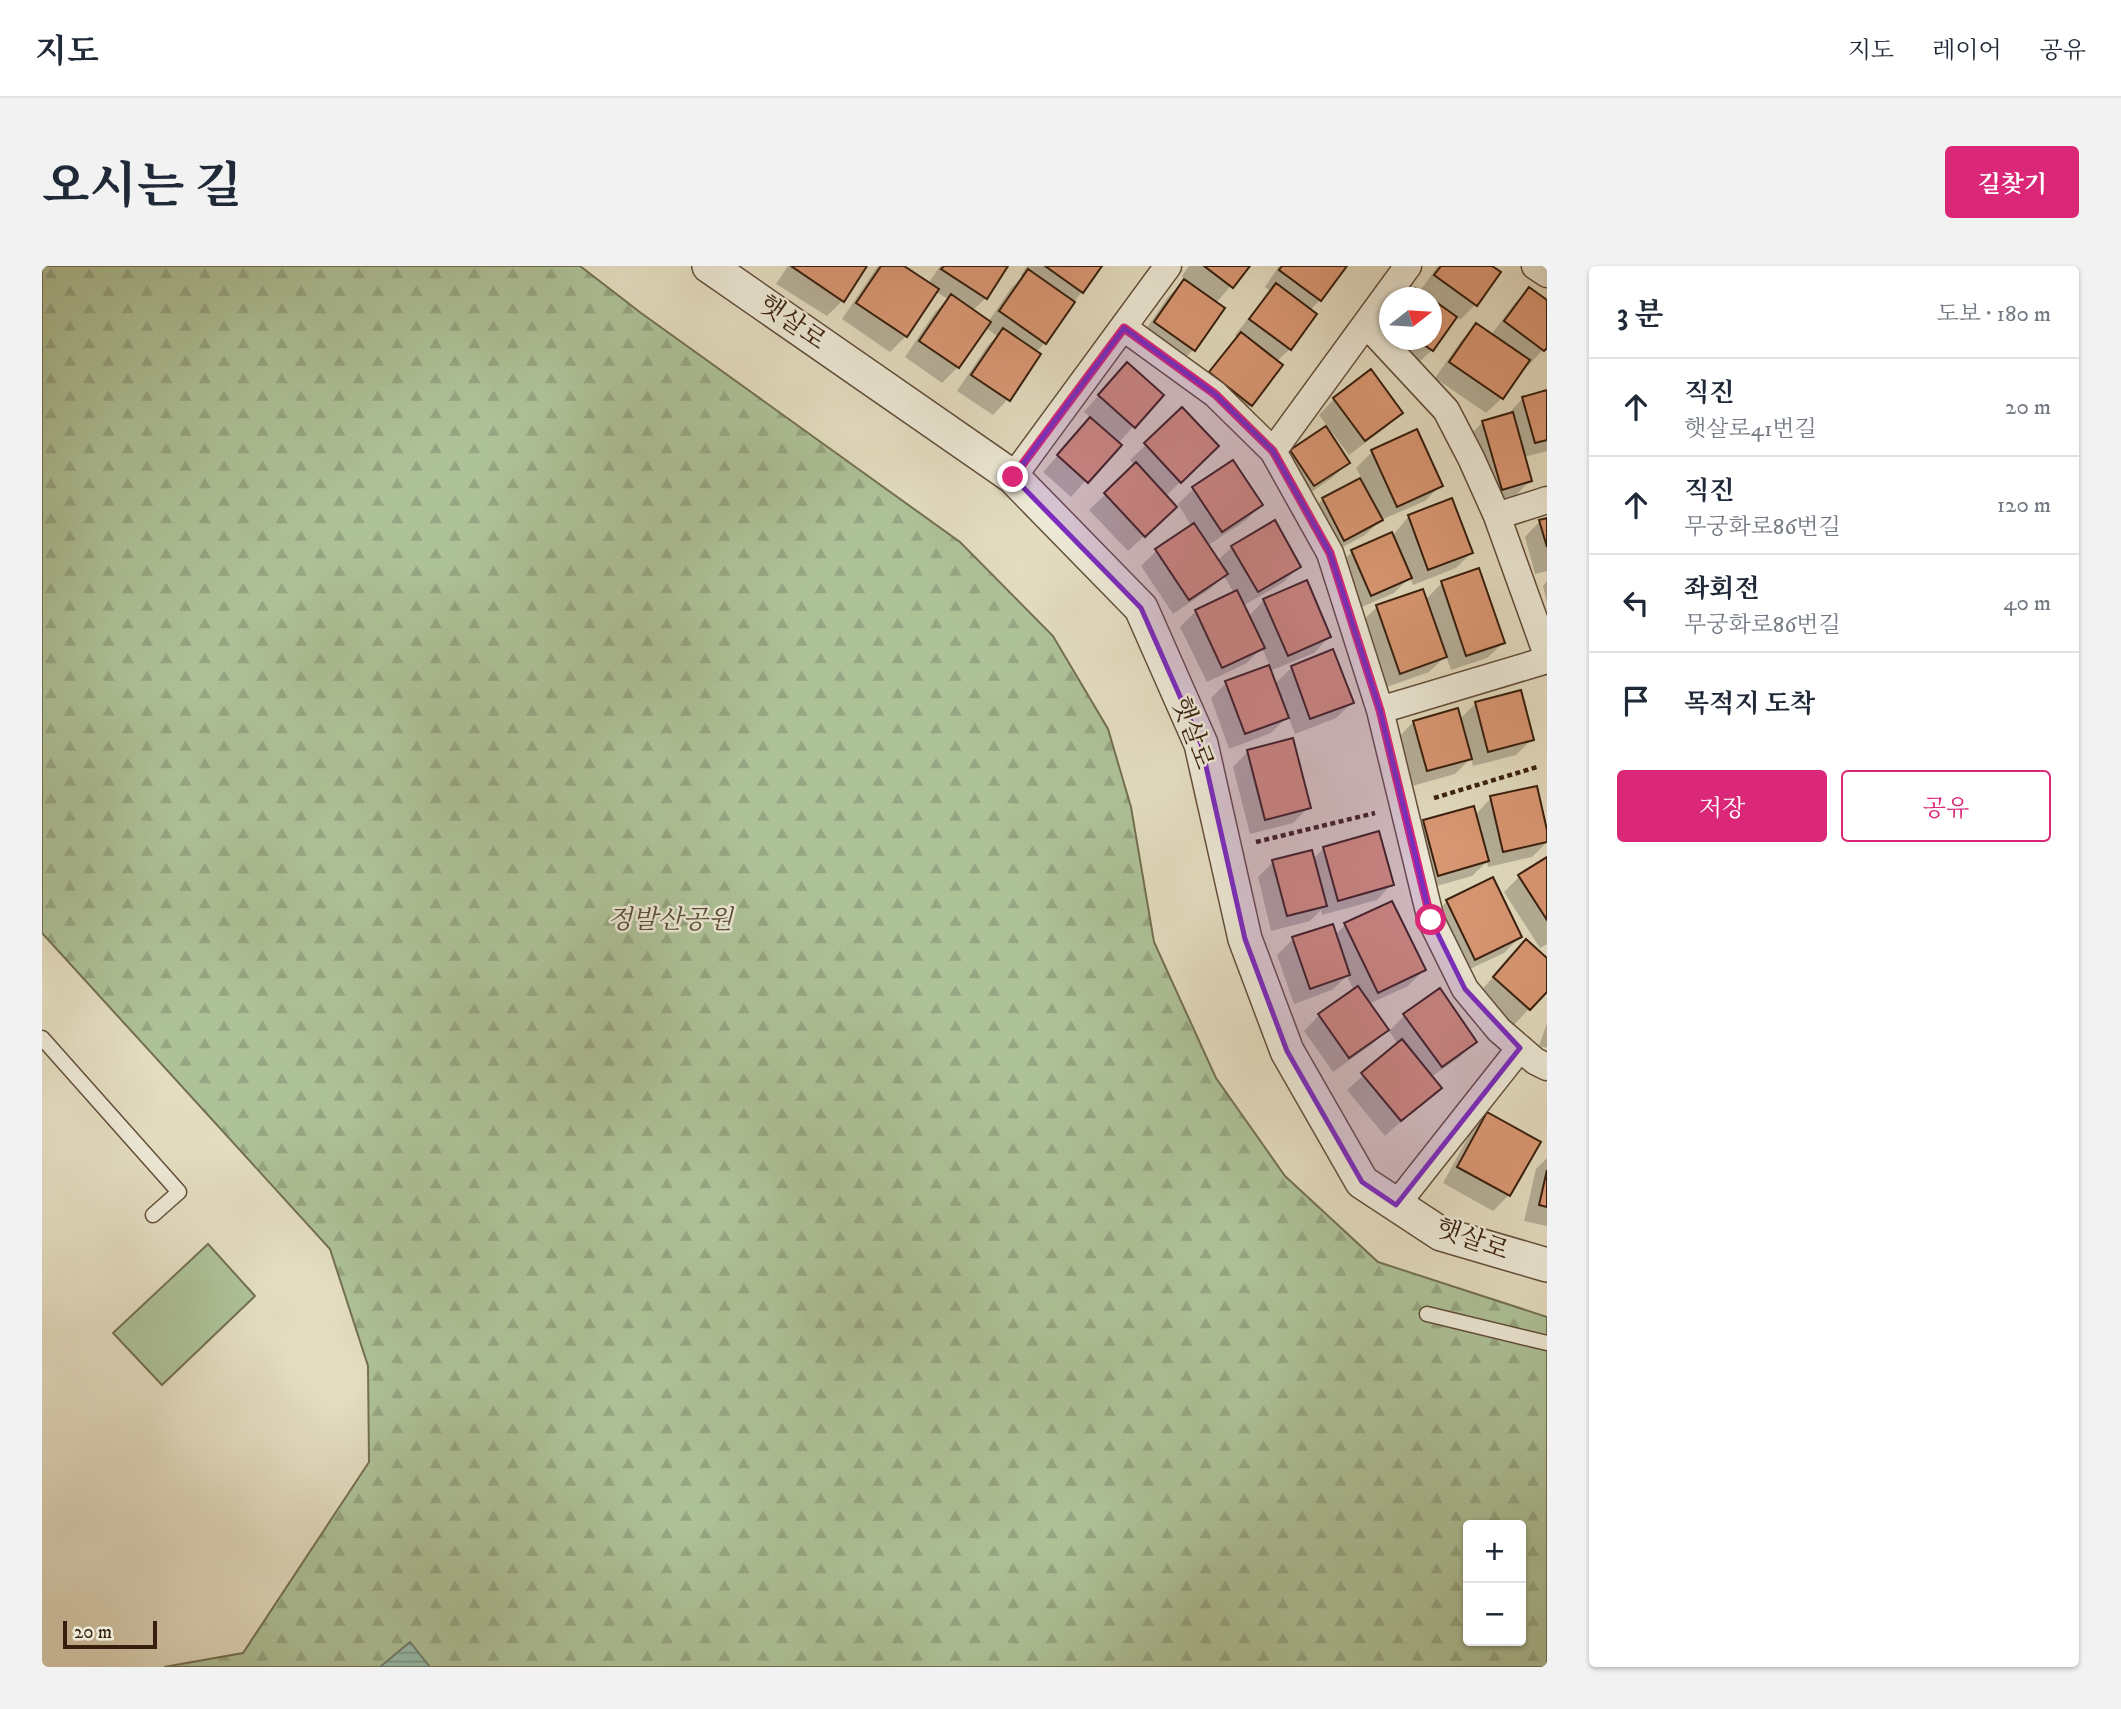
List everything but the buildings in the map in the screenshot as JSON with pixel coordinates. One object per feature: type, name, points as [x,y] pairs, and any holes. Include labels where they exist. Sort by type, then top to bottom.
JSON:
[{"type":"street","name":"햇살로","points":[[709,266],[1013,477],[1141,608],[1201,744],[1245,939],[1287,1051],[1362,1182],[1441,1234],[1547,1265]]},
{"type":"street","points":[[1013,477],[1168,266]]},
{"type":"street","points":[[1273,451],[1408,266]]},
{"type":"street","points":[[1535,266],[1547,274]]},
{"type":"street","points":[[1366,324],[1446,410],[1497,516],[1547,658],[1380,710]]},
{"type":"street","points":[[1124,328],[1215,394],[1273,451],[1330,553],[1380,710],[1431,920],[1465,989],[1499,1030],[1535,1061],[1547,1067]]},
{"type":"street","points":[[1497,516],[1547,500]]},
{"type":"street","points":[[1396,1205],[1520,1048]]},
{"type":"lane","points":[[42,1038],[179,1192],[153,1215]]},
{"type":"lane","points":[[1427,1314],[1547,1343]]},
{"type":"path","points":[[1434,797],[1537,767]]},
{"type":"path","points":[[1255,843],[1375,813]]},
{"type":"highlighted area","points":[[1124,328],[1215,394],[1273,451],[1330,553],[1380,710],[1431,920],[1465,989],[1520,1048],[1396,1205],[1362,1182],[1287,1051],[1245,939],[1201,744],[1141,608],[1013,477]]},
{"type":"green space","name":"정발산공원","points":[[42,266],[580,266],[641,313],[960,542],[1053,636],[1108,729],[1131,807],[1154,942],[1216,1078],[1285,1176],[1378,1262],[1547,1317],[1547,1667],[164,1667],[243,1653],[369,1462],[368,1366],[330,1249],[42,933]]},
{"type":"green space","points":[[208,1244],[255,1296],[162,1385],[113,1333]]},
{"type":"shaded area","points":[[410,1642],[430,1667],[380,1667]]},
{"type":"route","points":[[1013,477],[1124,328],[1215,394],[1273,451],[1330,553],[1380,710],[1431,920]]}]
